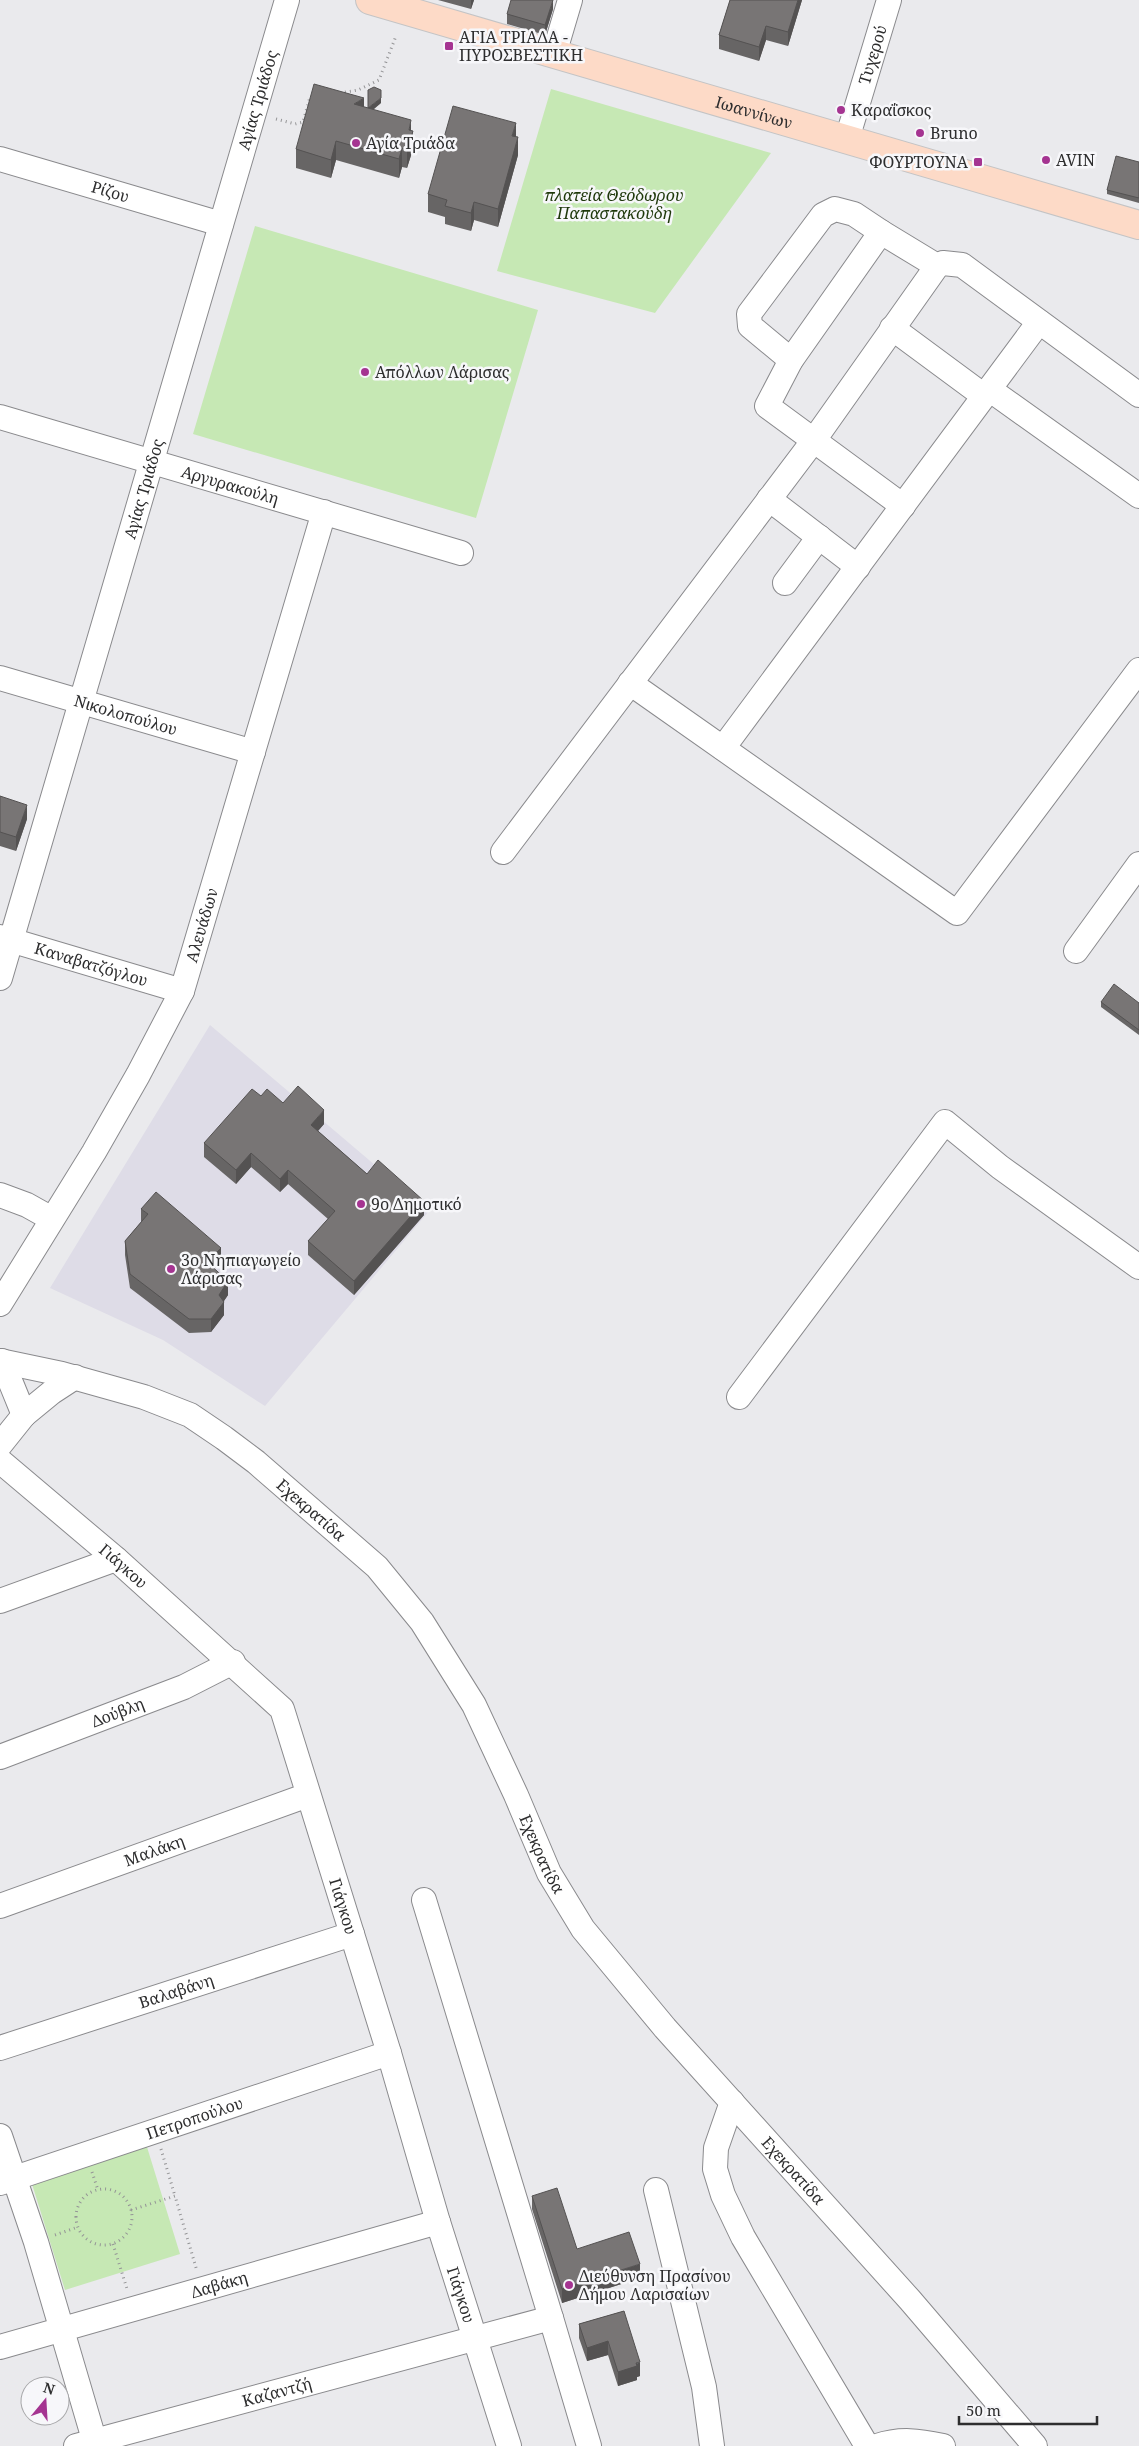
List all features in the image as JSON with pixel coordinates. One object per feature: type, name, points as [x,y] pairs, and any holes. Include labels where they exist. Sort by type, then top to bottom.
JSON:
[{"type":"main road","name":"Ιωαννίνων","points":[[372,0],[414,6],[554,54],[1139,225]]},
{"type":"street","name":"Αγίας Τριάδος","points":[[0,978],[6,938],[82,702],[287,0]]},
{"type":"street","points":[[554,54],[570,0]]},
{"type":"street","name":"Τυχερού","points":[[846,139],[889,0]]},
{"type":"street","name":"Ρίζου","points":[[0,159],[221,224]]},
{"type":"street","points":[[791,360],[750,326],[749,314],[822,215],[835,209],[854,214],[937,266]]},
{"type":"street","points":[[881,232],[791,360],[767,406],[902,506]]},
{"type":"street","points":[[503,852],[814,440],[937,266],[943,264],[962,265],[1139,395]]},
{"type":"street","points":[[723,748],[1039,322]]},
{"type":"street","points":[[892,328],[1139,496]]},
{"type":"street","name":"Αργυρακούλη","points":[[0,417],[461,552]]},
{"type":"street","points":[[769,499],[858,567]]},
{"type":"street","name":"Αλευάδων","points":[[2,1295],[52,1219],[138,1075],[182,991],[324,512]]},
{"type":"street","points":[[785,583],[819,537]]},
{"type":"street","points":[[630,683],[957,913],[1139,670]]},
{"type":"street","name":"Νικολοπούλου","points":[[0,678],[253,752]]},
{"type":"street","points":[[1076,951],[1139,864]]},
{"type":"street","name":"Καναβατζόγλου","points":[[6,938],[182,991]]},
{"type":"street","points":[[739,1396],[945,1122],[1000,1167],[1139,1267]]},
{"type":"street","points":[[0,1195],[27,1205],[52,1219]]},
{"type":"street","points":[[1,1361],[24,1414]]},
{"type":"street","name":"Εχεκρατίδα","points":[[1,1361],[76,1377],[144,1397],[190,1415],[256,1462],[377,1567],[422,1622],[474,1705],[516,1795],[549,1873],[567,1906],[583,1929],[652,2013],[910,2300],[1035,2446]]},
{"type":"street","points":[[0,1445],[24,1414],[52,1392],[76,1377]]},
{"type":"street","name":"Γιάγκου","points":[[5,1472],[116,1560],[233,1662],[282,1709],[389,2053],[438,2222],[509,2446]]},
{"type":"street","points":[[0,1602],[116,1560]]},
{"type":"street","name":"Δούβλη","points":[[0,1758],[184,1687],[233,1662]]},
{"type":"street","name":"Μαλάκη","points":[[0,1906],[308,1795]]},
{"type":"street","points":[[424,1900],[589,2446]]},
{"type":"street","name":"Βαλαβάνη","points":[[0,2048],[352,1934]]},
{"type":"street","name":"Πετροπούλου","points":[[7,2180],[389,2053]]},
{"type":"street","points":[[732,2102],[716,2148],[715,2169],[723,2195],[743,2237],[867,2446]]},
{"type":"street","points":[[0,2136],[7,2180],[36,2242],[61,2330],[89,2444]]},
{"type":"street","points":[[656,2190],[704,2387],[712,2446]]},
{"type":"street","name":"Δαβάκη","points":[[0,2347],[438,2222]]},
{"type":"street","name":"Καζαντζή","points":[[89,2444],[550,2318]]},
{"type":"street","points":[[877,2446],[891,2442],[915,2440],[943,2446]]},
{"type":"path","points":[[339,93],[358,90],[379,80],[396,36]]},
{"type":"path","points":[[276,119],[295,124],[303,122],[310,97],[320,95]]},
{"type":"path","points":[[155,2131],[203,2289]]},
{"type":"path","points":[[108,2190],[122,2196],[131,2210],[131,2226],[113,2244],[101,2245],[94,2243],[82,2234],[76,2219],[80,2203],[92,2192],[108,2190]]},
{"type":"path","points":[[131,2210],[175,2196]]},
{"type":"path","points":[[113,2244],[132,2309]]},
{"type":"shaded area","points":[[210,1025],[429,1211],[265,1406],[163,1340],[50,1288]]},
{"type":"green space","name":"πλατεία Θεόδωρου Παπαστακούδη","points":[[551,89],[771,153],[655,313],[497,271]]},
{"type":"green space","name":"Απόλλων Λάρισας","points":[[255,226],[538,310],[476,518],[193,434]]},
{"type":"green space","points":[[147,2147],[180,2254],[65,2290],[32,2184]]},
{"type":"building","points":[[511,0],[553,0],[545,25],[507,14]]},
{"type":"building","points":[[730,0],[798,0],[788,32],[766,26],[759,47],[719,35]]},
{"type":"building","points":[[314,84],[364,98],[354,104],[411,120],[409,130],[413,131],[407,150],[402,148],[399,159],[336,141],[331,160],[296,149]]},
{"type":"building","points":[[374,87],[381,90],[381,98],[368,108],[368,90]]},
{"type":"building","points":[[453,106],[516,123],[512,136],[518,137],[498,209],[474,202],[471,213],[445,206],[447,200],[428,194]]},
{"type":"building","points":[[1116,156],[1139,162],[1139,198],[1107,190]]},
{"type":"building","points":[[0,796],[27,805],[16,837],[0,832]]},
{"type":"building","points":[[1114,984],[1139,1003],[1139,1030],[1101,1002]]},
{"type":"building","name":"9ο Δημοτικό","points":[[298,1086],[324,1110],[311,1125],[367,1174],[378,1160],[424,1201],[354,1281],[308,1241],[335,1211],[288,1170],[280,1179],[251,1153],[236,1170],[204,1143],[252,1089],[261,1096],[267,1089],[283,1103]]},
{"type":"building","name":"3o Νηπιαγωγείο Λάρισας","points":[[156,1192],[221,1248],[207,1262],[228,1281],[219,1295],[224,1302],[211,1319],[189,1319],[130,1274],[125,1241],[148,1214],[141,1209]]},
{"type":"building","points":[[557,2188],[577,2249],[629,2232],[640,2264],[562,2289],[532,2196]]},
{"type":"building","points":[[624,2311],[640,2362],[636,2363],[637,2366],[618,2372],[608,2341],[587,2348],[579,2324]]},
{"type":"place","name":"ΑΓΙΑ ΤΡΙΑΔΑ - ΠΥΡΟΣΒΕΣΤΙΚΗ","points":[[449,46]]},
{"type":"place","name":"Καραΐσκος","points":[[841,110]]},
{"type":"place","name":"Bruno","points":[[920,133]]},
{"type":"place","name":"Αγία Τριάδα","points":[[356,143]]},
{"type":"place","name":"AVIN","points":[[1046,160]]},
{"type":"place","name":"ΦΟΥΡΤΟΥΝΑ","points":[[978,162]]},
{"type":"place","name":"Απόλλων Λάρισας","points":[[365,372]]},
{"type":"place","name":"9ο Δημοτικό","points":[[361,1204]]},
{"type":"place","name":"3o Νηπιαγωγείο Λάρισας","points":[[171,1269]]},
{"type":"place","name":"Διεύθυνση Πρασίνου Δήμου Λαρισαίων","points":[[569,2285]]}]
